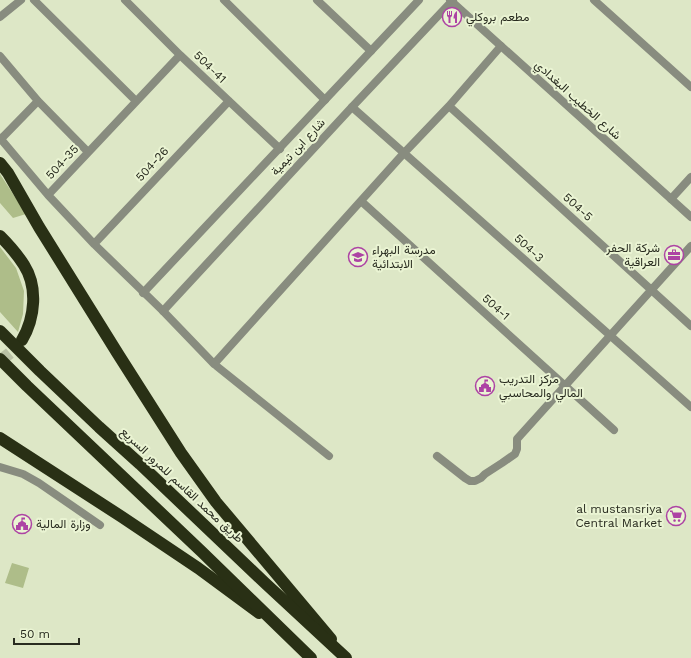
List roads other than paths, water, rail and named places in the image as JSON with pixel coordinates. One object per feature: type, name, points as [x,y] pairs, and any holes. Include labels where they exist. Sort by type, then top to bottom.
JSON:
[{"type":"highway","points":[[0,163],[8,173],[39,227],[118,354],[182,453],[216,502],[346,658]]},
{"type":"highway","points":[[0,236],[12,248],[25,266],[31,280],[33,303],[32,315],[26,334],[22,340]]},
{"type":"highway","name":"طريق محمد القاسم للمرور السريع","points":[[0,331],[99,427],[346,658]]},
{"type":"highway","points":[[0,359],[311,658]]},
{"type":"highway","points":[[0,438],[122,517],[279,627]]},
{"type":"street","points":[[0,17],[21,0]]},
{"type":"street","points":[[34,0],[136,102]]},
{"type":"street","name":"504-41","points":[[125,0],[180,55],[280,149]]},
{"type":"street","points":[[224,0],[325,100]]},
{"type":"street","points":[[317,0],[371,51]]},
{"type":"street","name":"شارع ابن تيمية","points":[[143,294],[419,0]]},
{"type":"street","points":[[594,0],[691,87]]},
{"type":"street","name":"شارع ابن تيمية","points":[[163,312],[451,1]]},
{"type":"street","name":"شارع الخطيب البغدادي","points":[[451,1],[691,217]]},
{"type":"street","points":[[214,364],[404,153],[449,106],[501,46]]},
{"type":"street","name":"504-35","points":[[180,55],[48,195],[143,294],[152,301],[214,364],[329,456]]},
{"type":"street","points":[[0,56],[38,102],[88,152]]},
{"type":"street","name":"504-26","points":[[94,244],[228,101]]},
{"type":"street","points":[[38,102],[0,138],[48,195]]},
{"type":"street","name":"504-5","points":[[449,106],[691,326]]},
{"type":"street","name":"504-3","points":[[352,107],[691,407]]},
{"type":"street","points":[[671,199],[691,177]]},
{"type":"street","name":"504-1","points":[[361,201],[614,430]]},
{"type":"street","points":[[437,456],[470,481],[475,482],[515,454],[517,449],[517,439],[691,246]]},
{"type":"street","points":[[0,466],[23,474],[39,483],[100,525]]},
{"type":"tunnel","points":[[0,360],[12,351],[22,340]]},
{"type":"place","name":"مطعم بروكلي","points":[[452,17]]},
{"type":"place","name":"شركة الحفر العراقية","points":[[674,255]]},
{"type":"place","name":"مدرسة البهراء الابتدائية","points":[[358,257]]},
{"type":"place","name":"مركز التدريب المالي والمحاسبي","points":[[485,386]]},
{"type":"place","name":"al mustansriya Central Market","points":[[676,516]]},
{"type":"place","name":"وزارة المالية","points":[[22,524]]}]
